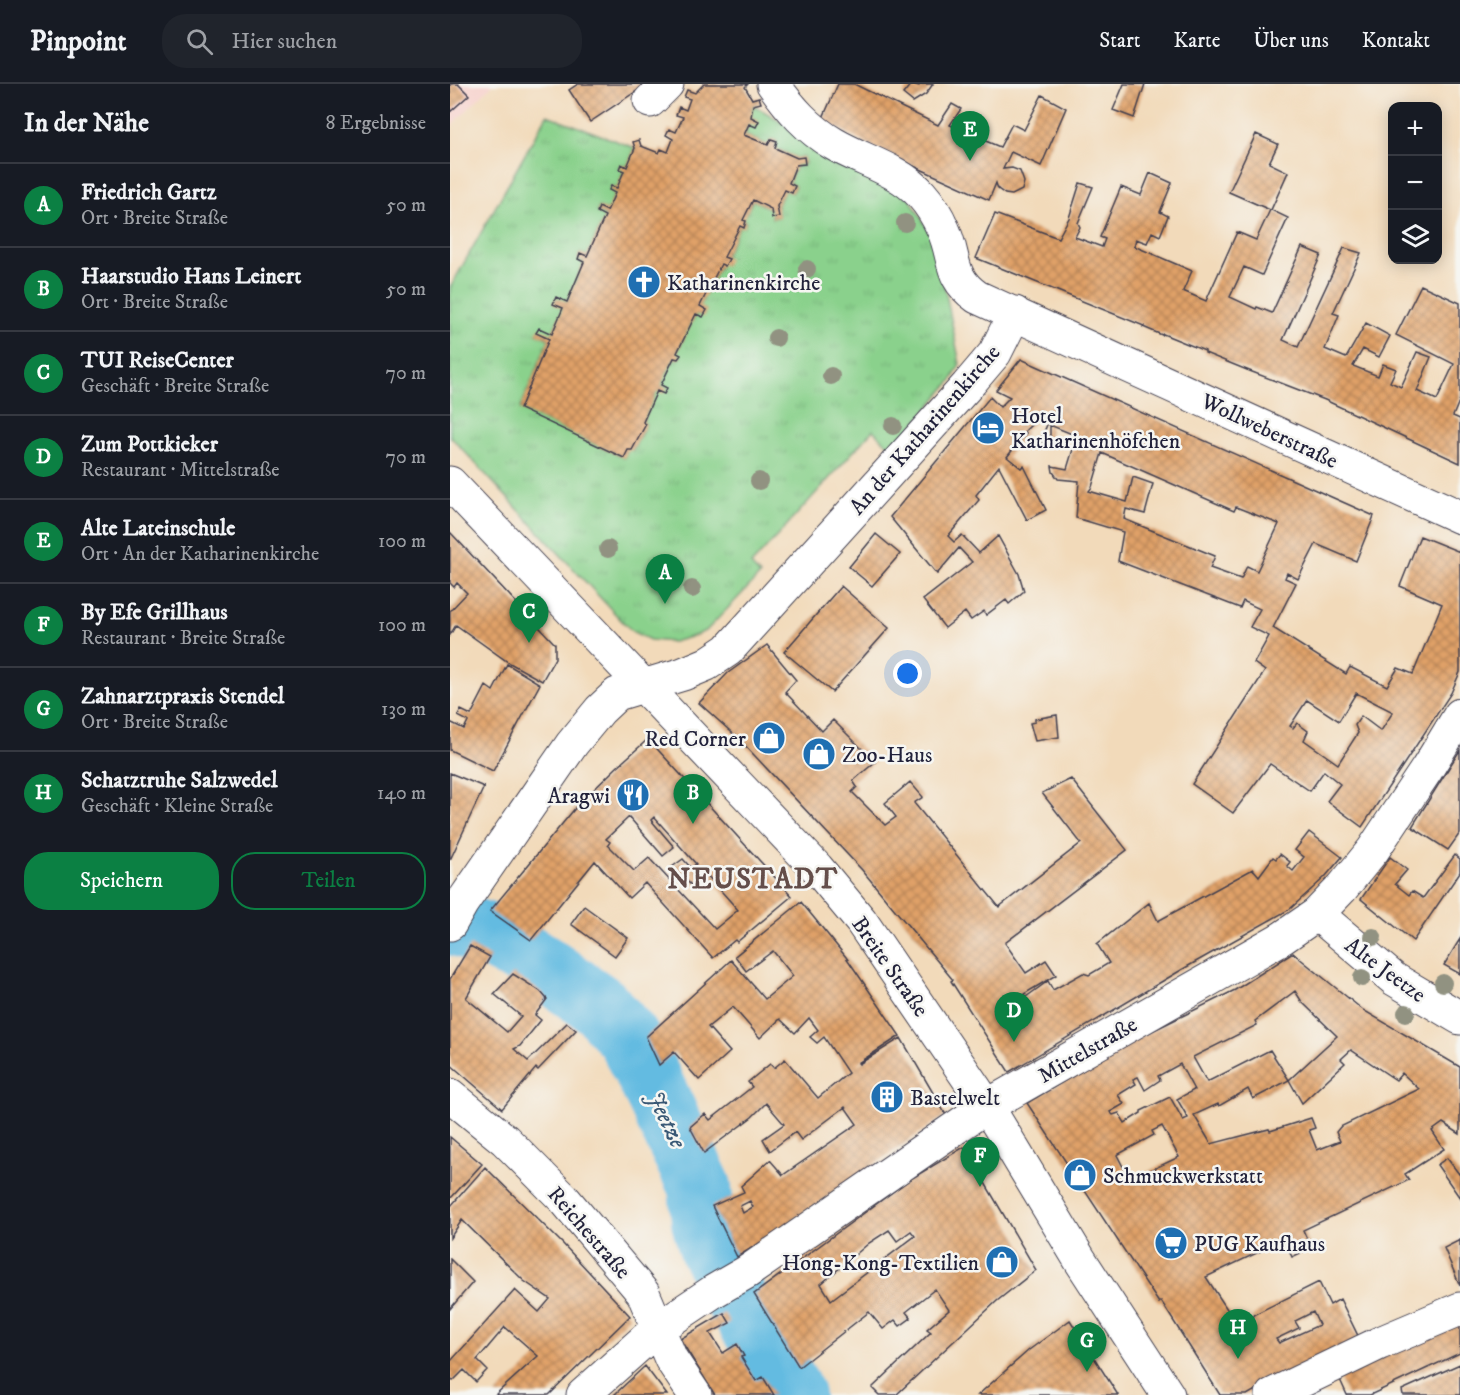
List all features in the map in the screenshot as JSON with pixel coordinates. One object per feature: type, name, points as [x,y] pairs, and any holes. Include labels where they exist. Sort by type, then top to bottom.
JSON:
[{"type":"street","points":[[772,84],[797,116],[811,128],[834,144],[906,181],[921,194],[944,230],[956,273],[964,288],[976,297],[1015,313]]},
{"type":"street","name":"Wollweberstraße","points":[[1015,313],[1460,518]]},
{"type":"street","name":"An der Katharinenkirche","points":[[456,913],[572,744],[600,710],[617,694],[683,674],[707,664],[728,650],[967,386],[995,353],[1015,313]]},
{"type":"street","name":"Breite Straße","points":[[450,483],[817,868],[861,921],[987,1106],[1080,1260],[1168,1395]]},
{"type":"street","name":"Mittelstraße","points":[[583,1395],[657,1329],[747,1272],[987,1106],[1282,938],[1317,914],[1373,850],[1460,715]]},
{"type":"street","name":"Alte Jeetze","points":[[1317,914],[1394,980],[1460,1018]]},
{"type":"street","name":"Reichestraße","points":[[450,1095],[505,1140],[564,1199],[643,1293],[670,1359],[695,1395]]},
{"type":"street","points":[[1272,1395],[1380,1343],[1460,1309]]},
{"type":"shaded area","points":[[450,84],[493,84],[450,127]]},
{"type":"green space","points":[[753,105],[908,195],[936,243],[960,364],[952,380],[893,450],[873,430],[751,565],[760,575],[707,630],[673,642],[650,640],[633,632],[620,619],[450,436],[450,288],[547,115],[635,148],[627,167],[621,164],[619,168],[624,171],[617,188],[611,186],[609,190],[615,193],[607,211],[599,207],[597,212],[605,216],[587,256],[580,253],[578,259],[584,262],[567,302],[557,298],[554,304],[563,308],[552,334],[536,333],[549,339],[520,409],[624,458],[628,450],[633,450],[646,424],[643,422],[657,391],[667,388],[661,385],[674,358],[678,359],[681,356],[677,353],[696,314],[703,316],[706,310],[700,306],[740,226],[744,227],[746,221],[743,220],[753,200],[771,209],[772,218],[779,217],[777,206],[785,190],[792,193],[795,186],[789,183],[796,165],[805,164],[804,157],[797,158],[775,148],[777,141],[771,139],[768,145],[745,135],[749,124],[758,121],[751,117]]},
{"type":"building","points":[[450,84],[458,84],[469,95],[450,112]]},
{"type":"building","points":[[578,84],[647,84],[590,122],[569,90]]},
{"type":"building","name":"Katharinenkirche","points":[[704,84],[748,84],[745,87],[752,99],[759,97],[761,103],[753,105],[751,117],[759,121],[756,127],[749,124],[744,135],[768,145],[771,139],[777,141],[775,148],[797,158],[804,157],[805,164],[796,165],[789,183],[795,186],[792,193],[785,190],[777,206],[779,217],[772,218],[771,209],[753,200],[743,220],[746,221],[744,228],[740,226],[724,257],[729,259],[725,266],[721,264],[700,306],[707,310],[703,317],[696,314],[677,353],[681,355],[678,359],[674,358],[661,385],[667,388],[664,394],[657,391],[643,422],[646,424],[632,450],[628,450],[624,458],[520,409],[549,339],[536,333],[539,328],[552,334],[563,308],[553,304],[556,297],[567,302],[584,262],[578,259],[580,253],[587,256],[605,216],[597,212],[599,207],[607,211],[615,193],[609,190],[611,186],[617,188],[624,171],[619,169],[621,164],[627,167],[635,148],[633,142],[639,140],[641,146],[659,153],[661,149],[668,152],[673,139],[666,135],[669,129],[676,132],[683,117],[676,115],[679,107],[686,110],[690,99],[684,97],[687,90],[695,93]]},
{"type":"building","points":[[838,84],[854,84],[938,125],[952,104],[961,109],[950,125],[961,130],[963,125],[971,128],[969,134],[1000,147],[1012,124],[1024,130],[1042,95],[1066,108],[1041,166],[1011,152],[1003,169],[1012,168],[1020,171],[1024,182],[1022,190],[1012,195],[1005,194],[998,189],[996,183],[989,200],[887,154],[822,120]]},
{"type":"building","points":[[911,84],[919,86],[933,84],[926,94],[913,102],[903,94]]},
{"type":"building","points":[[1124,84],[1145,84],[1134,118],[1113,110]]},
{"type":"building","points":[[1256,134],[1278,144],[1269,163],[1288,172],[1271,210],[1288,218],[1262,275],[1244,267],[1230,297],[1256,309],[1257,307],[1272,313],[1302,247],[1321,255],[1283,340],[1298,347],[1344,248],[1361,253],[1333,313],[1339,315],[1325,349],[1346,358],[1366,323],[1390,336],[1379,357],[1363,349],[1353,366],[1378,376],[1383,364],[1396,369],[1390,382],[1401,387],[1417,352],[1431,357],[1417,391],[1437,400],[1454,364],[1396,335],[1421,285],[1460,303],[1460,399],[1453,416],[1460,419],[1460,463],[1325,400],[976,258],[995,214],[1058,238],[1069,218],[1080,183],[1093,187],[1078,223],[1080,227],[1075,237],[1102,247],[1105,239],[1100,237],[1121,187],[1141,195],[1150,173],[1172,183],[1160,212],[1168,216],[1160,236],[1152,232],[1147,243],[1136,239],[1134,246],[1192,271],[1183,291],[1206,301],[1237,232],[1256,240],[1270,210],[1229,192]]},
{"type":"building","points":[[1021,359],[1374,516],[1356,561],[1316,544],[1298,579],[1287,573],[1285,578],[1296,583],[1273,628],[1346,674],[1350,667],[1387,686],[1398,668],[1413,674],[1442,604],[1400,586],[1420,536],[1460,552],[1460,672],[1451,693],[1362,827],[1327,801],[1340,784],[1324,771],[1310,791],[1270,764],[1233,813],[1192,784],[1265,671],[1254,663],[1269,636],[1250,627],[1260,609],[1243,601],[1240,608],[1118,561],[1123,532],[1076,518],[1079,481],[1058,479],[1053,472],[1052,466],[1067,469],[1077,436],[1050,425],[1050,446],[1040,441],[1050,418],[1042,414],[1025,431],[1026,433],[1007,457],[1021,468],[1024,466],[1046,510],[1027,520],[999,466],[976,495],[979,500],[948,536],[954,542],[962,535],[979,553],[998,536],[1019,574],[1024,591],[1009,604],[1006,600],[986,615],[984,611],[971,620],[965,612],[945,628],[923,600],[972,562],[959,548],[937,574],[890,517],[990,397],[1000,407],[1010,397],[996,390]],"holes":[[[1102,453],[1234,511],[1236,507],[1279,524],[1257,571],[1247,566],[1241,579],[1210,568],[1215,556],[1124,519],[1126,509],[1145,514],[1153,484],[1133,477],[1127,502],[1089,491]],[[1356,693],[1393,712],[1381,731],[1361,716],[1355,725],[1358,733],[1338,764],[1304,740],[1308,731],[1297,723],[1293,728],[1290,726],[1307,700],[1339,721]]]},
{"type":"building","points":[[450,532],[555,644],[555,658],[542,681],[508,662],[456,625],[450,635],[450,611],[467,593],[457,583],[454,587],[450,583]]},
{"type":"building","points":[[876,534],[900,554],[872,586],[849,567]]},
{"type":"building","points":[[841,586],[889,628],[832,692],[784,652]]},
{"type":"building","points":[[767,645],[796,680],[785,692],[822,731],[833,720],[875,762],[853,781],[857,787],[852,792],[885,825],[896,817],[885,803],[910,782],[923,797],[914,803],[999,907],[1081,843],[1042,793],[1071,779],[1127,850],[1005,943],[1026,973],[1046,960],[1056,975],[1024,994],[1026,997],[1048,981],[1053,990],[1083,973],[1089,975],[1109,963],[1097,944],[1149,903],[1158,921],[1253,869],[1259,876],[1273,857],[1276,859],[1280,854],[1290,862],[1287,866],[1293,871],[1304,857],[1295,850],[1309,832],[1342,857],[1325,877],[1290,909],[1009,1072],[951,981],[953,980],[862,870],[739,739],[699,703],[728,673]]},
{"type":"building","points":[[507,664],[540,684],[493,771],[450,750],[450,722],[464,729],[468,721],[458,716],[461,710],[471,715],[486,686],[493,691]]},
{"type":"building","points":[[1057,715],[1059,737],[1035,741],[1030,723],[1035,722],[1035,719]]},
{"type":"building","points":[[648,739],[792,896],[737,942],[735,940],[713,958],[645,883],[629,898],[595,861],[531,940],[490,911],[577,806]],"holes":[[[629,817],[663,856],[674,847],[651,820],[654,817],[696,864],[691,868],[683,859],[672,867],[681,877],[692,886],[706,874],[738,910],[715,929],[649,858],[634,871],[608,845],[610,842],[606,839]]]},
{"type":"building","points":[[1460,750],[1460,833],[1448,850],[1412,827]]},
{"type":"building","points":[[450,773],[484,787],[450,860]]},
{"type":"building","points":[[1455,855],[1460,859],[1460,872],[1413,941],[1361,899],[1390,857],[1407,870],[1395,884],[1409,895],[1412,891],[1423,898]]},
{"type":"building","points":[[801,902],[846,957],[900,1036],[858,1063],[901,1038],[946,1115],[737,1257],[712,1206],[744,1192],[741,1186],[770,1160],[783,1175],[857,1124],[845,1107],[801,1140],[795,1132],[770,1151],[763,1139],[784,1124],[766,1103],[752,1117],[704,1153],[690,1127],[705,1114],[710,1120],[752,1087],[748,1082],[770,1064],[774,1068],[785,1059],[818,1098],[848,1073],[824,1037],[817,1043],[810,1037],[818,1030],[809,1018],[795,1033],[780,1019],[760,1038],[733,1007],[708,1027],[730,1052],[699,1080],[674,1052],[659,1065],[646,1037],[731,960],[765,999],[793,976],[773,951],[746,971],[735,956]],"holes":[[[750,1201],[753,1207],[743,1213],[740,1206]]]},
{"type":"building","points":[[584,906],[628,938],[615,956],[571,924]]},
{"type":"building","points":[[1460,939],[1460,974],[1444,965]]},
{"type":"building","points":[[470,946],[490,957],[466,998],[507,1032],[521,1016],[494,994],[513,974],[540,991],[547,999],[535,1015],[541,1020],[520,1046],[514,1049],[528,1061],[567,1023],[576,1030],[538,1070],[536,1068],[502,1109],[450,1064],[450,979]]},
{"type":"building","points":[[1293,953],[1363,1010],[1460,1067],[1460,1134],[1443,1123],[1432,1131],[1444,1149],[1405,1174],[1409,1180],[1303,1230],[1311,1248],[1292,1257],[1284,1240],[1206,1277],[1242,1332],[1255,1327],[1252,1322],[1253,1315],[1319,1282],[1330,1305],[1340,1299],[1361,1342],[1266,1384],[1247,1395],[1220,1395],[1161,1301],[1159,1303],[1027,1103],[1138,1038],[1235,990]],"holes":[[[1295,991],[1302,1002],[1337,1036],[1289,1080],[1270,1050],[1207,1082],[1193,1057],[1257,1025],[1255,1021]],[[1351,1050],[1396,1080],[1402,1073],[1419,1089],[1340,1127],[1336,1132],[1340,1141],[1317,1150],[1309,1130],[1315,1128],[1311,1118],[1270,1131],[1269,1129],[1211,1144],[1194,1115],[1218,1104],[1219,1106],[1248,1089],[1253,1099],[1289,1080],[1302,1103],[1345,1063],[1341,1059]],[[1180,1064],[1194,1090],[1177,1099],[1188,1118],[1183,1120],[1170,1097],[1141,1111],[1125,1123],[1119,1113],[1113,1115],[1110,1112],[1124,1104],[1118,1095],[1136,1084],[1133,1079],[1138,1077],[1145,1090],[1160,1080],[1158,1076]],[[1162,1126],[1179,1157],[1130,1180],[1117,1155],[1154,1135],[1152,1131]],[[1313,1312],[1319,1325],[1279,1343],[1276,1339],[1299,1328],[1295,1321]]]},
{"type":"building","points":[[450,1137],[482,1164],[450,1199]]},
{"type":"building","points":[[964,1147],[1036,1270],[997,1301],[896,1395],[879,1395],[872,1388],[931,1332],[927,1329],[949,1310],[935,1289],[906,1312],[911,1318],[900,1326],[895,1320],[883,1329],[869,1312],[799,1367],[754,1294],[909,1180]],"holes":[[[889,1230],[897,1241],[911,1231],[915,1236],[831,1300],[821,1284],[869,1243]]]},
{"type":"building","points":[[1447,1158],[1460,1173],[1460,1198],[1437,1165]]},
{"type":"building","points":[[485,1167],[563,1244],[630,1316],[549,1395],[495,1395],[538,1356],[505,1327],[477,1360],[487,1370],[476,1382],[464,1370],[453,1381],[450,1379],[450,1362],[515,1290],[539,1312],[550,1299],[524,1281],[462,1220],[450,1238],[450,1207]]},
{"type":"building","points":[[1460,1240],[1460,1286],[1444,1248]]},
{"type":"building","points":[[450,1259],[473,1282],[450,1309]]},
{"type":"building","points":[[724,1313],[730,1323],[710,1333],[723,1353],[737,1344],[744,1356],[741,1357],[756,1381],[763,1377],[774,1395],[715,1395],[680,1339]]},
{"type":"building","points":[[1460,1319],[1460,1353],[1370,1395],[1347,1395],[1337,1373]]},
{"type":"building","points":[[1070,1320],[1118,1395],[978,1395],[1029,1350]]},
{"type":"building","points":[[1460,1364],[1460,1395],[1403,1395],[1402,1390]]},
{"type":"building","points":[[645,1366],[667,1395],[614,1395]]},
{"type":"waterway","name":"Jeetze","points":[[450,922],[486,934],[532,959],[600,1006],[628,1038],[700,1187],[703,1222],[711,1249],[740,1306],[793,1395]]},
{"type":"place","name":"Alte Lateinschule","points":[[970,161]]},
{"type":"place","name":"Katharinenkirche","points":[[644,282]]},
{"type":"place","name":"Hotel Katharinenhöfchen","points":[[988,428]]},
{"type":"place","name":"Friedrich Gartz","points":[[665,604]]},
{"type":"place","name":"TUI ReiseCenter","points":[[529,643]]},
{"type":"place","name":"Red Corner","points":[[769,738]]},
{"type":"place","name":"Zoo-Haus","points":[[819,754]]},
{"type":"place","name":"Aragwi","points":[[633,795]]},
{"type":"place","name":"Haarstudio Hans Leinert","points":[[693,824]]},
{"type":"place","name":"Zum Pottkieker","points":[[1014,1042]]},
{"type":"place","name":"Bastelwelt","points":[[887,1097]]},
{"type":"place","name":"Schmuckwerkstatt","points":[[1080,1175]]},
{"type":"place","name":"By Efe Grillhaus","points":[[980,1187]]},
{"type":"place","name":"PUG Kaufhaus","points":[[1171,1243]]},
{"type":"place","name":"Hong-Kong-Textilien","points":[[1002,1262]]},
{"type":"place","name":"Schatztruhe Salzwedel","points":[[1238,1359]]},
{"type":"place","name":"Zahnarztpraxis Stendel","points":[[1087,1372]]},
{"type":"district","name":"NEUSTADT","points":[[753,878]]}]
